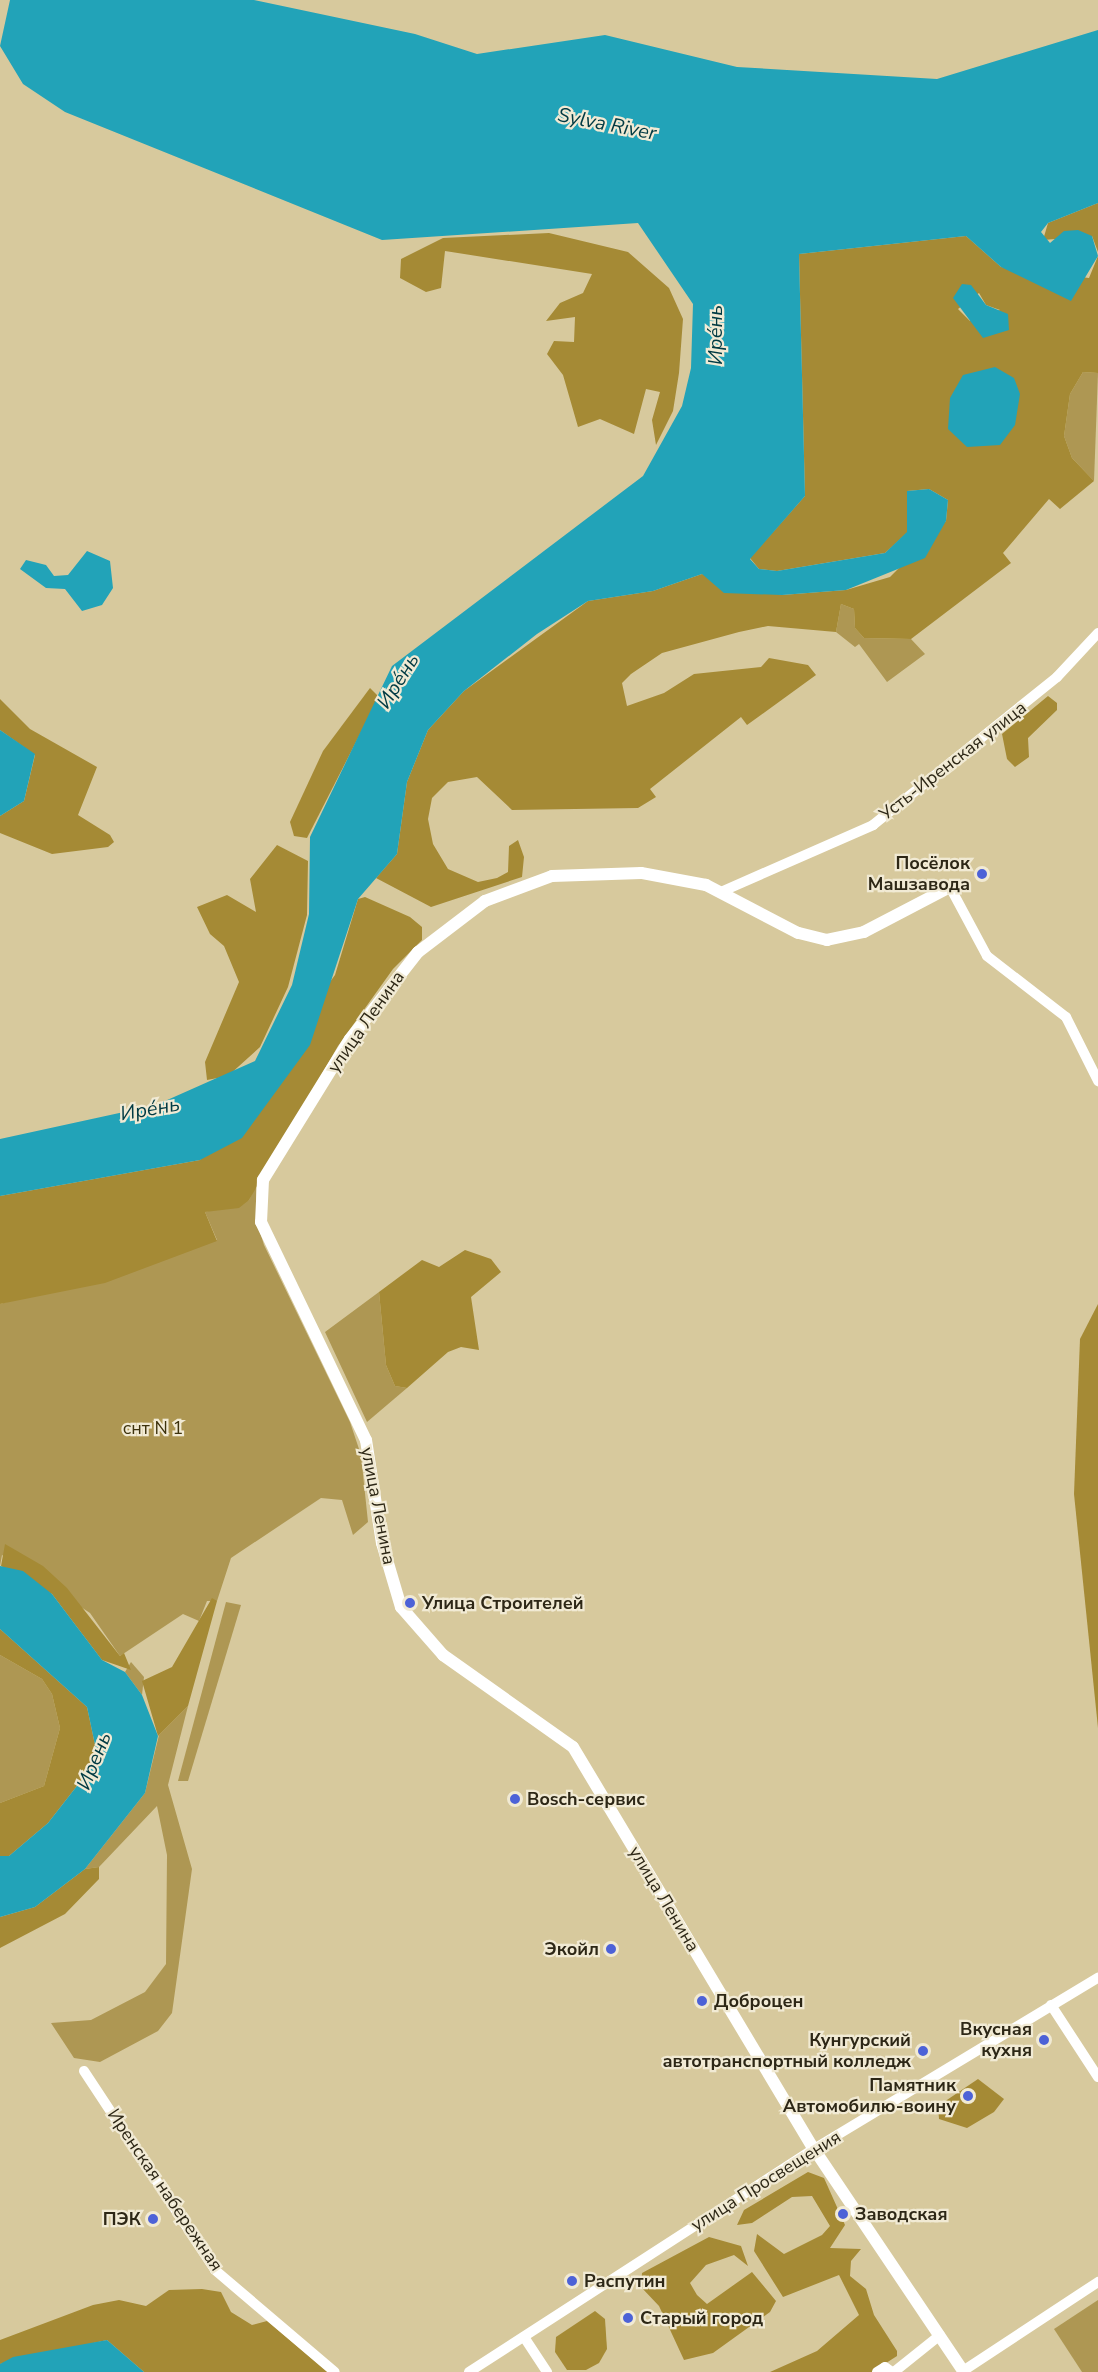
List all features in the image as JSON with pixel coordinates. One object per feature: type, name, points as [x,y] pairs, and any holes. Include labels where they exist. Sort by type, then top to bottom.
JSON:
[{"type":"street","name":"Усть-Иренская улица","points":[[723,891],[873,825],[1034,696],[1098,633]]},
{"type":"street","name":"улица Ленина","points":[[723,891],[641,873],[570,874],[520,885],[456,919],[418,952],[351,1039],[263,1180],[261,1222],[366,1440],[382,1543],[401,1607],[443,1655],[573,1747],[814,2150],[964,2372]]},
{"type":"street","points":[[723,891],[798,933],[827,940],[864,932],[950,886],[987,956],[1066,1017],[1098,1081]]},
{"type":"street","name":"улица Просвещения","points":[[469,2372],[814,2150],[1098,1978]]},
{"type":"street","points":[[1051,2005],[1098,2077]]},
{"type":"street","name":"Иренская набережная","points":[[84,2071],[216,2270],[335,2372]]},
{"type":"street","points":[[964,2372],[1098,2282]]},
{"type":"street","points":[[878,2372],[885,2367],[893,2372],[940,2335]]},
{"type":"street","points":[[524,2337],[547,2372]]},
{"type":"green space","points":[[1083,372],[1098,373],[1094,481],[1072,458],[1064,436],[1070,394]]},
{"type":"green space","points":[[841,604],[854,609],[855,628],[864,638],[911,639],[925,654],[887,682],[859,644],[855,647],[836,632]]},
{"type":"green space","name":"снт N 1","points":[[256,1185],[256,1219],[264,1245],[350,1422],[361,1455],[368,1522],[353,1535],[342,1500],[321,1498],[231,1558],[217,1601],[207,1601],[199,1621],[183,1614],[120,1656],[90,1613],[2,1555],[0,1566],[0,1304],[217,1240],[205,1212],[249,1200]]},
{"type":"green space","points":[[379,1292],[386,1365],[395,1386],[407,1388],[367,1422],[325,1332]]},
{"type":"green space","points":[[226,1602],[241,1605],[188,1781],[178,1781]]},
{"type":"green space","points":[[0,1655],[42,1679],[52,1694],[60,1728],[44,1786],[0,1803]]},
{"type":"green space","points":[[131,1662],[144,1677],[142,1695],[125,1672]]},
{"type":"green space","points":[[188,1706],[168,1785],[192,1869],[172,2013],[158,2031],[100,2062],[74,2058],[51,2023],[91,2020],[145,1992],[166,1964],[167,1855],[157,1806],[99,1867],[85,1869],[145,1793],[159,1735]]},
{"type":"green space","points":[[1098,2300],[1098,2372],[1082,2372],[1054,2329]]},
{"type":"shaded area","points":[[1098,203],[1098,252],[1092,236],[1043,240],[1048,223]]},
{"type":"shaded area","points":[[549,233],[628,252],[669,288],[683,319],[679,373],[673,411],[656,445],[652,420],[660,392],[646,389],[634,434],[600,419],[578,427],[563,375],[547,354],[554,341],[574,342],[575,317],[546,321],[560,303],[583,293],[592,274],[445,251],[441,288],[426,292],[400,278],[401,259],[443,238]]},
{"type":"shaded area","points":[[966,236],[1001,267],[1089,278],[1098,256],[1098,373],[1083,372],[1070,394],[1064,436],[1072,458],[1094,481],[1060,509],[1049,499],[1003,553],[1011,563],[911,639],[864,638],[855,628],[854,609],[841,604],[836,632],[768,626],[662,653],[631,674],[622,683],[627,706],[664,693],[694,674],[761,667],[769,658],[808,665],[816,675],[747,725],[741,717],[650,789],[656,797],[638,808],[512,810],[477,777],[448,782],[432,798],[428,819],[433,844],[448,869],[478,882],[497,878],[508,872],[509,846],[518,840],[524,857],[522,877],[431,907],[376,878],[397,854],[407,782],[428,730],[464,691],[588,601],[653,591],[702,574],[782,595],[846,590],[890,577],[946,521],[948,500],[929,489],[907,491],[908,532],[885,553],[777,571],[759,569],[750,558],[805,496],[799,254]],"holes":[[[979,293],[986,305],[1000,310],[970,321],[958,309]]]},
{"type":"shaded area","points":[[370,688],[379,697],[307,838],[294,836],[290,822],[323,751]]},
{"type":"shaded area","points":[[1048,696],[1057,703],[1057,710],[1028,738],[1029,757],[1015,767],[1007,759],[1002,734]]},
{"type":"shaded area","points":[[0,699],[30,729],[97,767],[78,815],[110,835],[114,842],[108,847],[52,854],[0,833],[0,816],[24,801],[35,755],[0,730]]},
{"type":"shaded area","points":[[277,845],[308,861],[307,915],[288,987],[260,1047],[228,1076],[207,1080],[205,1062],[239,982],[224,946],[210,934],[197,907],[227,895],[256,912],[250,879]]},
{"type":"shaded area","points":[[365,897],[410,917],[422,927],[422,940],[393,969],[338,1046],[249,1200],[239,1208],[205,1212],[217,1241],[105,1283],[0,1304],[0,1196],[200,1160],[335,975],[358,899]]},
{"type":"shaded area","points":[[465,1250],[491,1259],[501,1272],[471,1297],[479,1350],[461,1347],[448,1352],[407,1388],[395,1386],[386,1365],[379,1292],[422,1260],[439,1267]]},
{"type":"shaded area","points":[[1098,1304],[1098,1728],[1074,1494],[1080,1339]]},
{"type":"shaded area","points":[[5,1544],[43,1566],[67,1588],[120,1656],[124,1653],[131,1670],[102,1660],[52,1594],[1,1566]]},
{"type":"shaded area","points":[[212,1598],[217,1601],[188,1706],[158,1736],[142,1681],[172,1667]]},
{"type":"shaded area","points":[[0,1629],[87,1707],[98,1759],[48,1823],[9,1856],[0,1856],[0,1803],[44,1786],[60,1728],[52,1694],[42,1679],[0,1655]]},
{"type":"shaded area","points":[[99,1867],[99,1879],[65,1914],[0,1948],[0,1917],[35,1907],[85,1869]]},
{"type":"shaded area","points":[[978,2079],[1004,2099],[994,2112],[967,2128],[939,2119],[938,2106]]},
{"type":"shaded area","points":[[808,2172],[824,2178],[845,2225],[830,2248],[861,2249],[851,2261],[850,2276],[866,2289],[874,2315],[897,2351],[897,2356],[872,2372],[770,2372],[817,2351],[859,2315],[839,2275],[783,2297],[754,2251],[757,2234],[784,2254],[822,2235],[830,2226],[812,2196],[792,2197],[752,2223],[737,2225],[744,2210]]},
{"type":"shaded area","points":[[709,2237],[741,2246],[748,2266],[734,2255],[706,2265],[690,2283],[697,2295],[707,2304],[752,2272],[776,2301],[770,2312],[713,2353],[684,2360],[659,2306],[641,2287],[642,2273]]},
{"type":"shaded area","points":[[202,2289],[221,2292],[231,2312],[252,2325],[267,2321],[328,2372],[144,2372],[107,2340],[0,2364],[0,2340],[93,2305],[119,2300],[146,2306],[169,2290]]},
{"type":"shaded area","points":[[595,2311],[605,2319],[607,2349],[599,2363],[586,2370],[567,2370],[555,2352],[556,2337]]},
{"type":"water","points":[[10,0],[254,0],[415,34],[477,54],[605,35],[737,67],[937,79],[1098,30],[1098,203],[1048,223],[1041,232],[1050,243],[1064,231],[1078,230],[1092,236],[1098,256],[1071,301],[1001,267],[966,236],[799,254],[805,496],[750,559],[759,569],[777,571],[885,553],[907,532],[907,491],[929,489],[948,500],[946,521],[925,558],[846,590],[782,595],[724,593],[702,574],[653,591],[588,601],[537,634],[464,691],[428,730],[407,782],[397,854],[358,899],[310,1045],[242,1138],[200,1160],[0,1196],[0,1139],[156,1105],[255,1061],[292,985],[309,914],[310,837],[392,666],[643,476],[682,406],[691,368],[693,304],[638,223],[382,240],[65,112],[23,84],[0,46]]},
{"type":"water","points":[[962,284],[971,285],[986,305],[1008,314],[1009,330],[983,338],[953,298]]},
{"type":"water","points":[[995,367],[1014,378],[1020,394],[1015,425],[1000,445],[967,447],[948,429],[950,398],[963,375]]},
{"type":"water","points":[[87,551],[110,561],[113,588],[102,605],[82,611],[65,589],[46,588],[20,569],[26,560],[46,565],[54,576],[68,575]]},
{"type":"water","points":[[0,730],[35,754],[24,801],[0,816]]},
{"type":"water","points":[[0,1566],[23,1571],[52,1594],[102,1660],[125,1672],[142,1695],[158,1736],[145,1793],[85,1869],[35,1907],[0,1917],[0,1856],[9,1856],[48,1823],[98,1759],[87,1707],[0,1629]]},
{"type":"water","points":[[107,2340],[144,2372],[0,2372],[0,2364],[13,2357]]},
{"type":"place","name":"Посёлок Машзавода","points":[[982,874]]},
{"type":"place","name":"Улица Строителей","points":[[410,1603]]},
{"type":"place","name":"Bosch-сервис","points":[[515,1799]]},
{"type":"place","name":"Экойл","points":[[611,1949]]},
{"type":"place","name":"Доброцен","points":[[702,2001]]},
{"type":"place","name":"Вкусная кухня","points":[[1044,2040]]},
{"type":"place","name":"Кунгурский автотранспортный колледж","points":[[923,2051]]},
{"type":"place","name":"Памятник Автомобилю-воину","points":[[968,2096]]},
{"type":"place","name":"Заводская","points":[[843,2214]]},
{"type":"place","name":"ПЭК","points":[[153,2219]]},
{"type":"place","name":"Распутин","points":[[572,2281]]},
{"type":"place","name":"Старый город","points":[[628,2318]]},
{"type":"water label","name":"Sylva River","points":[[607,124]]},
{"type":"water label","name":"Ире́нь","points":[[715,335]]},
{"type":"water label","name":"Ире́нь","points":[[398,681]]},
{"type":"water label","name":"Ире́нь","points":[[150,1109]]},
{"type":"water label","name":"Ирень","points":[[94,1761]]}]
